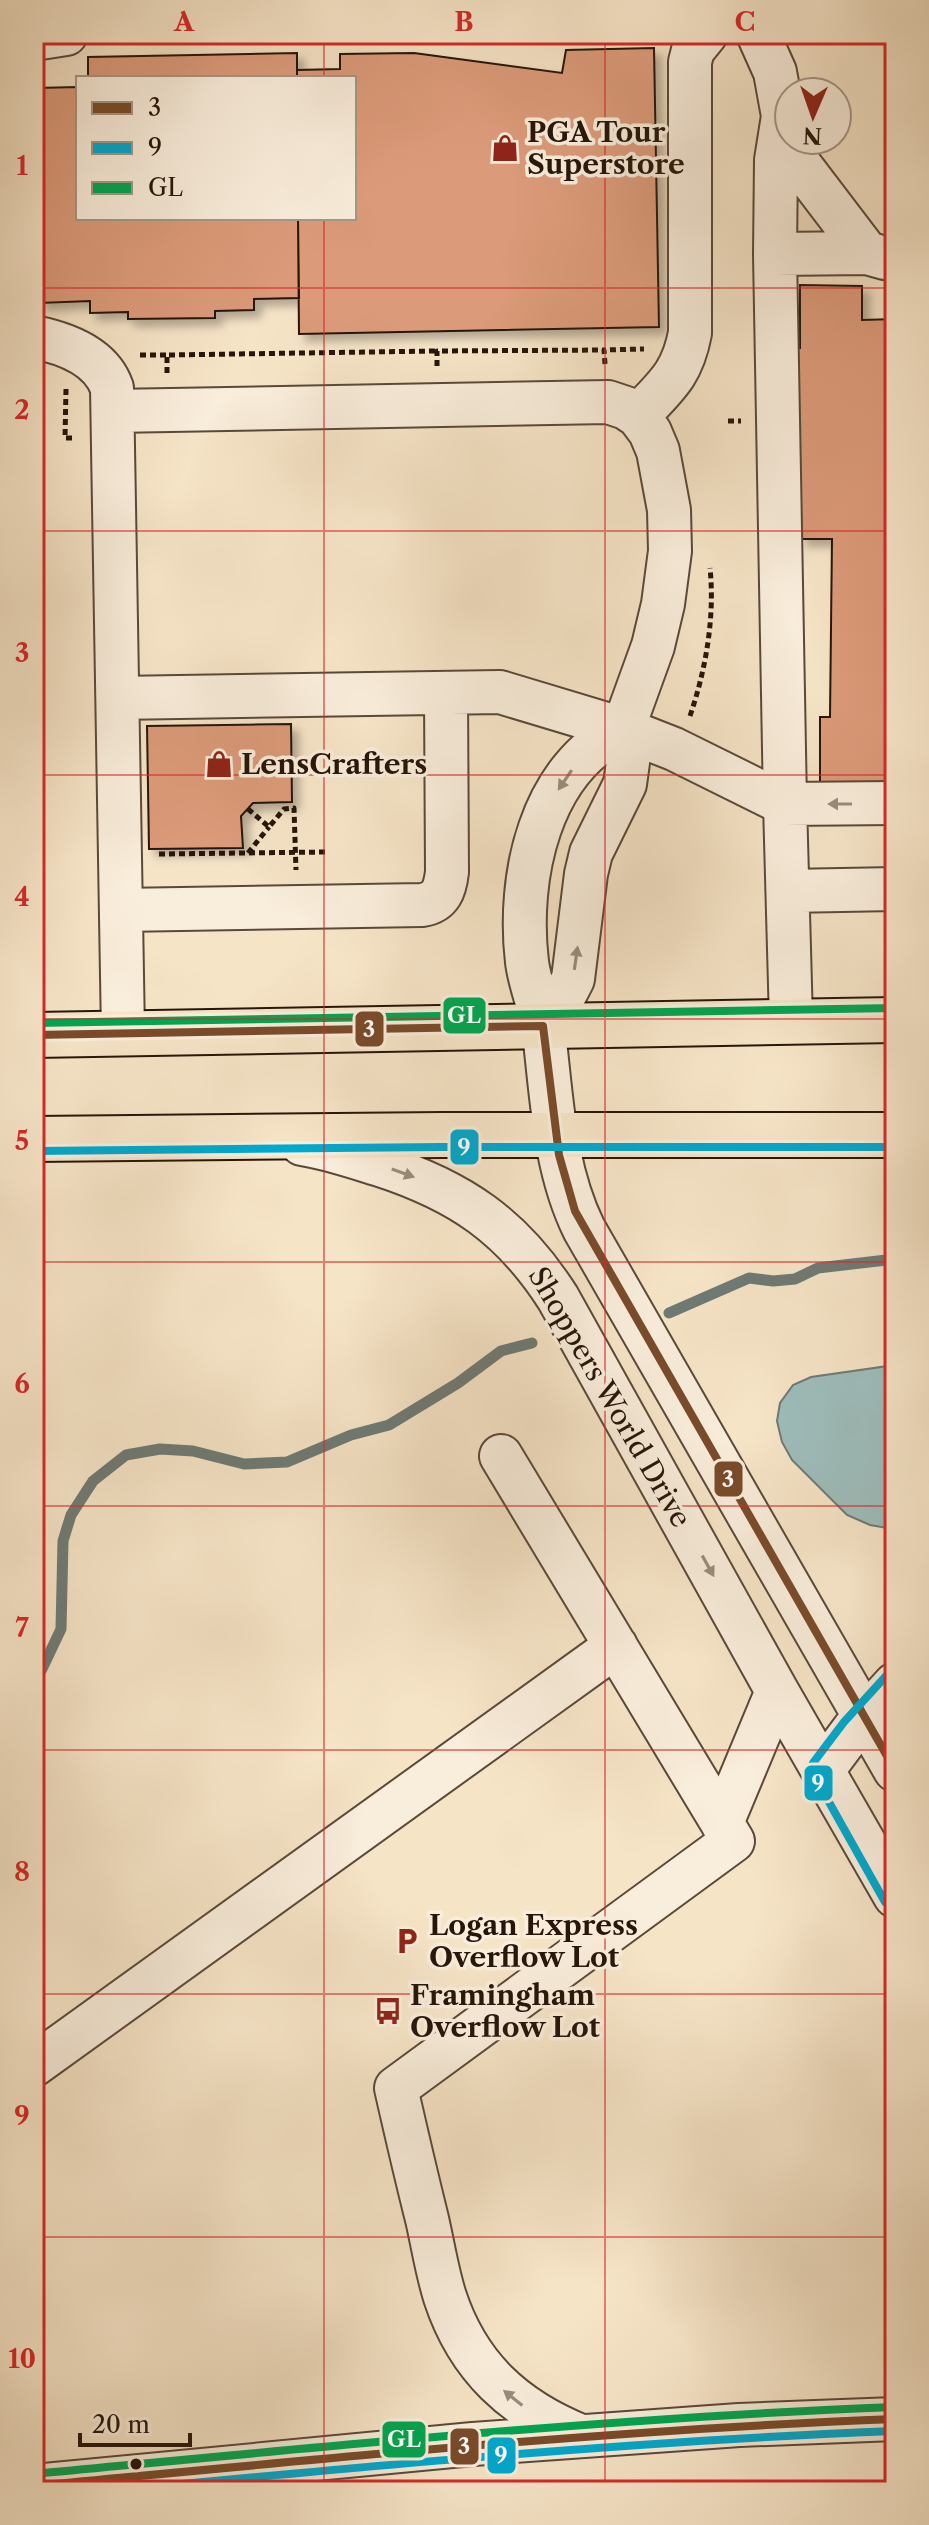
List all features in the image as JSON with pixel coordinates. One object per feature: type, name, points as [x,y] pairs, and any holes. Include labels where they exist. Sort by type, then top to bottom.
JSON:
[{"type":"highway","points":[[35,1034],[895,1020]]},
{"type":"highway","points":[[34,1139],[556,1134],[895,1135]]},
{"type":"street","points":[[34,39],[66,34]]},
{"type":"street","points":[[758,34],[776,76]]},
{"type":"street","points":[[638,416],[674,378],[685,358],[690,333],[689,39]]},
{"type":"street","points":[[777,156],[775,254],[791,1021]]},
{"type":"street","points":[[795,156],[881,257]]},
{"type":"street","points":[[775,254],[881,257]]},
{"type":"street","points":[[34,337],[69,347],[97,364],[112,388],[123,1034]]},
{"type":"street","points":[[113,411],[608,402],[638,416],[650,432],[664,472],[669,510],[670,551],[663,604],[653,646],[623,729],[629,755],[625,784],[591,853],[573,979],[557,1010],[543,1026]]},
{"type":"street","points":[[118,698],[500,692],[623,729],[684,753],[785,804],[895,803]]},
{"type":"street","points":[[121,910],[422,905],[435,901],[443,892],[447,872],[446,693]]},
{"type":"street","points":[[623,729],[605,737],[565,778],[547,810],[527,883],[529,978],[543,1026],[556,1134],[569,1194],[584,1229],[893,1762],[823,1770]]},
{"type":"street","points":[[788,891],[895,889]]},
{"type":"street","name":"Shoppers World Drive","points":[[245,1136],[341,1153],[422,1180],[473,1206],[523,1249],[558,1298],[895,1896]]},
{"type":"street","points":[[501,1456],[733,1841],[396,2088],[441,2283],[452,2315],[478,2363],[512,2398],[543,2419],[581,2436]]},
{"type":"street","points":[[34,2065],[616,1646]]},
{"type":"street","points":[[823,1770],[864,1716],[895,1684]]},
{"type":"street","points":[[722,1823],[777,1691]]},
{"type":"street","points":[[34,2486],[459,2445],[739,2425],[895,2419]]},
{"type":"path","points":[[167,379],[167,355],[656,349]]},
{"type":"path","points":[[604,350],[605,372]]},
{"type":"path","points":[[437,351],[437,406]]},
{"type":"path","points":[[248,853],[284,809],[294,808],[296,852]]},
{"type":"path","points":[[248,809],[269,827]]},
{"type":"path","points":[[146,854],[326,852]]},
{"type":"water","points":[[895,1365],[893,1529],[870,1525],[847,1515],[792,1460],[782,1442],[777,1421],[780,1403],[793,1385],[811,1377]]},
{"type":"building","name":"PGA Tour Superstore","points":[[654,48],[659,327],[299,334],[298,220],[356,220],[356,76],[297,76],[297,70],[340,69],[340,54],[414,53],[562,73],[566,50]]},
{"type":"building","points":[[297,53],[297,76],[88,76],[88,57]]},
{"type":"building","points":[[76,87],[76,220],[298,220],[299,298],[254,299],[254,310],[215,311],[215,318],[128,319],[128,312],[90,313],[90,301],[39,303],[35,88]]},
{"type":"building","points":[[800,285],[862,286],[862,320],[895,319],[895,793],[820,793],[820,717],[830,717],[832,539],[800,539],[800,432],[786,432],[787,348],[800,348]]},
{"type":"building","name":"LensCrafters","points":[[291,724],[292,802],[253,803],[241,816],[243,848],[149,849],[147,726]]},
{"type":"waterway","points":[[669,1313],[749,1278],[773,1281],[795,1279],[818,1268],[895,1259]]},
{"type":"waterway","points":[[34,1680],[61,1629],[63,1541],[71,1515],[93,1481],[126,1455],[160,1449],[193,1451],[244,1464],[287,1462],[351,1435],[389,1425],[458,1383],[501,1351],[532,1343]]},
{"type":"transit line","name":"GL","points":[[34,1023],[895,1008]]},
{"type":"transit line","name":"3","points":[[34,1035],[543,1026],[559,1155],[575,1211],[895,1770]]},
{"type":"transit line","name":"9","points":[[34,1151],[895,1147]]},
{"type":"transit line","name":"9","points":[[885,1902],[811,1770],[844,1722],[886,1676]]},
{"type":"transit line","name":"GL","points":[[34,2474],[572,2426],[895,2407]]},
{"type":"transit line","name":"3","points":[[34,2486],[572,2438],[895,2419]]},
{"type":"transit line","name":"9","points":[[108,2491],[599,2448],[895,2431]]},
{"type":"place","name":"PGA Tour Superstore","points":[[505,148]]},
{"type":"place","name":"LensCrafters","points":[[219,764]]},
{"type":"place","name":"Logan Express Overflow Lot","points":[[407,1941]]},
{"type":"place","name":"Framingham Overflow Lot","points":[[388,2011]]}]
